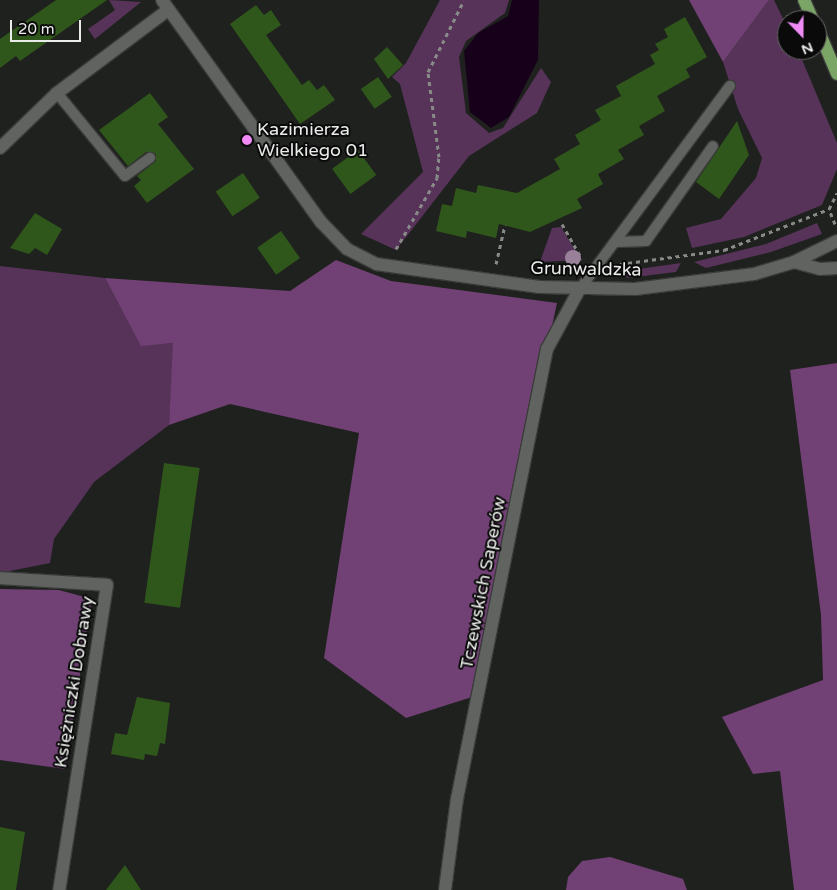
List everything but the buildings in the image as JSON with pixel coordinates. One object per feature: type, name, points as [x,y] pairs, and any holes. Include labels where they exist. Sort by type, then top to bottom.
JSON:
[{"type":"main road","points":[[827,51],[837,74]]},
{"type":"street","points":[[0,148],[57,92],[165,5]]},
{"type":"street","name":"Grunwaldzka","points":[[165,5],[321,222],[347,249],[376,264],[579,290],[717,281],[794,262],[837,241]]},
{"type":"street","name":"Grunwaldzka","points":[[794,262],[820,269],[837,268]]},
{"type":"street","name":"Tczewskich Saperów","points":[[445,890],[457,799],[547,349],[579,290]]},
{"type":"street","name":"Księżniczki Dobrawy","points":[[0,578],[107,586],[59,890]]},
{"type":"lane","points":[[579,290],[730,86]]},
{"type":"lane","points":[[57,92],[125,176],[150,158]]},
{"type":"lane","points":[[616,242],[646,241],[713,146]]},
{"type":"path","points":[[394,252],[437,178],[439,158],[428,72],[464,0]]},
{"type":"path","points":[[562,224],[585,266],[596,266],[724,250],[829,209],[837,192]]},
{"type":"path","points":[[829,209],[837,230]]},
{"type":"path","points":[[495,268],[505,225]]},
{"type":"path","points":[[389,251],[403,254]]},
{"type":"path","points":[[487,266],[504,269]]},
{"type":"shaded area","points":[[109,0],[141,2],[95,39],[88,29],[115,10]]},
{"type":"shaded area","points":[[440,0],[509,0],[505,13],[466,41],[459,57],[466,113],[489,133],[503,128],[541,68],[551,82],[537,113],[469,156],[396,250],[361,234],[423,172],[400,84],[392,77],[406,63]]},
{"type":"shaded area","points":[[512,0],[539,0],[538,60],[509,117],[491,128],[470,112],[464,51],[478,33],[508,16]]},
{"type":"shaded area","points":[[689,0],[769,0],[723,62]]},
{"type":"shaded area","points":[[769,0],[774,0],[779,10],[777,10],[777,60],[802,60],[837,143],[837,169],[822,205],[744,237],[692,248],[686,228],[721,219],[756,178],[762,158],[738,109],[723,62]]},
{"type":"shaded area","points":[[817,223],[822,234],[771,252],[706,268],[694,262],[766,244]]},
{"type":"shaded area","points":[[561,227],[581,260],[540,262],[552,228]]},
{"type":"shaded area","points":[[336,260],[391,281],[557,303],[472,697],[406,718],[324,658],[359,433],[230,404],[169,425],[173,343],[141,346],[105,278],[290,291]]},
{"type":"shaded area","points":[[681,263],[676,272],[628,278],[617,272]]},
{"type":"shaded area","points":[[0,266],[105,278],[141,345],[174,343],[169,425],[94,482],[54,539],[50,563],[0,573]]},
{"type":"shaded area","points":[[837,363],[837,890],[794,890],[780,771],[753,774],[722,717],[823,680],[821,615],[790,370]]},
{"type":"shaded area","points":[[0,589],[59,590],[92,599],[65,769],[0,760]]},
{"type":"shaded area","points":[[610,857],[683,879],[687,890],[566,890],[568,877],[582,861]]},
{"type":"place","name":"Kazimierza Wielkiego 01","points":[[247,140]]}]
